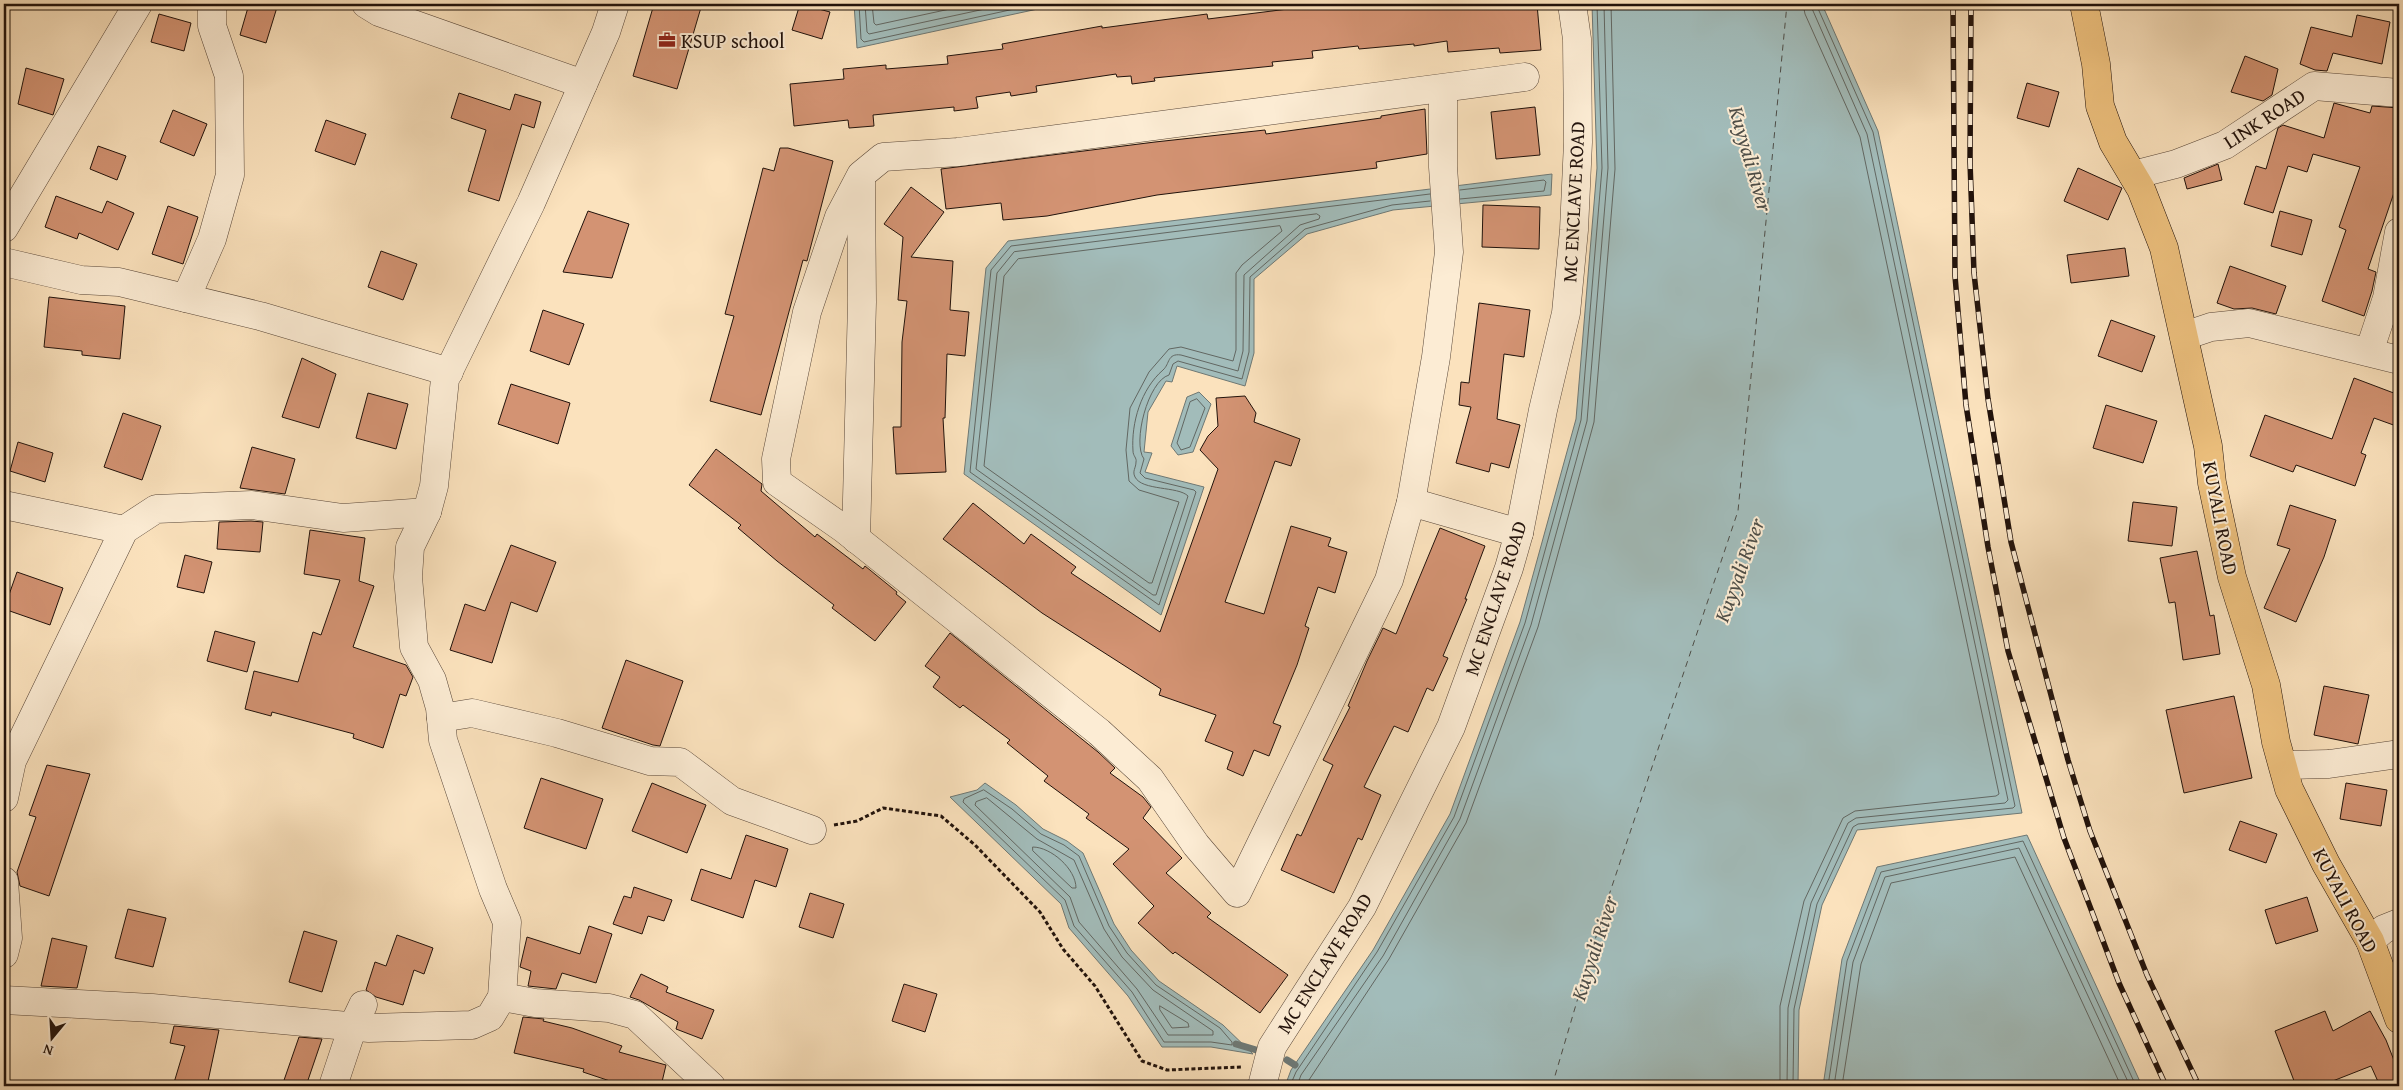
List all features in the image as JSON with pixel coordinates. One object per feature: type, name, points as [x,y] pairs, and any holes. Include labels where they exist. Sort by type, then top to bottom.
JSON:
[{"type":"main road","name":"KUYALI ROAD","points":[[2084,4],[2096,64],[2100,106],[2113,142],[2141,189],[2164,248],[2184,336],[2232,577],[2266,685],[2282,765],[2289,789],[2326,864],[2370,941],[2399,1019]]},
{"type":"street","points":[[4,228],[138,4]]},
{"type":"street","points":[[186,298],[212,239],[230,175],[229,76],[212,26],[212,4]]},
{"type":"street","points":[[366,4],[379,12],[583,84]]},
{"type":"street","points":[[4,1000],[358,1016],[428,1027],[472,1025],[490,1017],[502,997],[507,922],[493,889],[443,740],[441,718],[432,680],[414,647],[408,577],[410,547],[427,512],[434,486],[445,378],[530,203],[606,32],[615,4]]},
{"type":"street","name":"MC ENCLAVE ROAD","points":[[1264,1077],[1272,1047],[1362,907],[1451,727],[1509,568],[1519,532],[1543,410],[1566,313],[1578,142],[1577,39],[1572,4]]},
{"type":"street","points":[[1443,88],[1443,167],[1448,252],[1436,357],[1412,502],[1389,580],[1237,893],[1196,844],[1150,779],[1099,732],[856,539],[777,482],[776,459],[807,312],[839,217],[861,175],[883,157],[958,152],[1525,77]]},
{"type":"street","name":"LINK ROAD","points":[[2133,175],[2176,164],[2225,145],[2314,86],[2399,93]]},
{"type":"street","points":[[856,539],[862,302],[861,175]]},
{"type":"street","points":[[2369,352],[2387,298],[2399,232]]},
{"type":"street","points":[[4,262],[81,280],[119,282],[260,316],[449,372]]},
{"type":"street","points":[[2184,336],[2211,327],[2249,323],[2399,360]]},
{"type":"street","points":[[1412,502],[1519,532]]},
{"type":"street","points":[[4,505],[124,530]]},
{"type":"street","points":[[4,798],[12,761],[124,530],[156,509],[252,505],[344,518],[427,512]]},
{"type":"street","points":[[441,718],[472,713],[566,735],[650,760],[680,762],[732,801],[812,830]]},
{"type":"street","points":[[2282,765],[2329,764],[2399,754]]},
{"type":"street","points":[[4,882],[8,938],[4,954]]},
{"type":"street","points":[[2370,941],[2384,929],[2399,923]]},
{"type":"street","points":[[502,997],[535,1003],[608,1008],[635,1015],[710,1086]]},
{"type":"street","points":[[333,1086],[358,1016]]},
{"type":"path","points":[[812,830],[857,821],[883,808],[942,816],[1003,872],[1040,912],[1063,949],[1095,986],[1142,1061],[1167,1070],[1229,1066],[1264,1077]]},
{"type":"water","points":[[854,4],[1061,4],[857,48]]},
{"type":"water","name":"Kuyyali River","points":[[1592,4],[1820,4],[1825,11],[1878,131],[2022,813],[1857,830],[1822,905],[1799,1010],[1798,1086],[1285,1086],[1291,1070],[1373,950],[1450,814],[1520,622],[1576,419],[1597,168]]},
{"type":"water","points":[[1552,174],[1551,195],[1393,210],[1307,234],[1254,279],[1254,353],[1245,386],[1177,366],[1172,382],[1166,381],[1148,412],[1144,452],[1152,453],[1145,472],[1204,487],[1161,615],[964,474],[986,268],[1008,241]]},
{"type":"water","points":[[1199,392],[1211,404],[1193,452],[1178,455],[1171,446],[1187,397]]},
{"type":"water","points":[[985,783],[1016,805],[1043,829],[1067,841],[1083,853],[1114,924],[1131,950],[1159,981],[1223,1025],[1253,1054],[1211,1047],[1162,1047],[1128,996],[1069,928],[1061,904],[950,797],[977,790]]},
{"type":"water","points":[[2027,835],[2142,1086],[1823,1086],[1842,959],[1877,867]]},
{"type":"building","points":[[249,4],[278,4],[266,43],[240,35]]},
{"type":"building","name":"KSUP school","points":[[654,4],[702,4],[677,89],[633,76]]},
{"type":"building","points":[[800,4],[830,12],[822,39],[792,30]]},
{"type":"building","points":[[1328,4],[1537,4],[1541,50],[1500,53],[1499,48],[1448,52],[1447,41],[1414,46],[1414,44],[1359,49],[1358,46],[1312,51],[1313,58],[1272,62],[1273,66],[1154,78],[1155,81],[1132,84],[1131,76],[1117,77],[1116,74],[1036,86],[1037,92],[1011,96],[1010,92],[976,97],[978,108],[954,111],[954,107],[873,115],[874,126],[849,128],[848,120],[794,126],[790,84],[844,79],[843,69],[886,65],[886,69],[948,64],[947,56],[1003,49],[1002,44],[1102,26],[1102,28],[1207,14],[1208,19]]},
{"type":"building","points":[[159,14],[191,23],[184,51],[151,42]]},
{"type":"building","points":[[2357,15],[2390,22],[2382,64],[2333,53],[2327,71],[2315,70],[2300,64],[2311,27],[2352,37]]},
{"type":"building","points":[[2245,56],[2278,69],[2272,95],[2263,101],[2231,92]]},
{"type":"building","points":[[26,68],[64,79],[53,115],[18,104]]},
{"type":"building","points":[[2027,83],[2059,92],[2049,127],[2017,118]]},
{"type":"building","points":[[459,93],[510,110],[515,94],[541,102],[534,128],[522,124],[499,201],[468,191],[486,130],[451,118]]},
{"type":"building","points":[[2334,103],[2370,113],[2372,106],[2399,108],[2399,178],[2368,269],[2376,272],[2364,316],[2322,301],[2346,230],[2339,227],[2360,167],[2313,154],[2307,172],[2288,166],[2273,213],[2244,204],[2256,166],[2266,169],[2278,128],[2283,125],[2324,138]]},
{"type":"building","points":[[1535,107],[1540,155],[1496,159],[1491,112]]},
{"type":"building","points":[[1425,109],[1427,154],[1376,162],[1377,168],[1157,195],[1047,216],[1003,220],[1001,203],[946,209],[941,169],[1265,130],[1266,134],[1381,118],[1381,116]]},
{"type":"building","points":[[173,110],[207,124],[194,156],[160,142]]},
{"type":"building","points":[[326,120],[366,134],[355,165],[315,151]]},
{"type":"building","points":[[98,146],[126,156],[117,180],[90,169]]},
{"type":"building","points":[[780,148],[788,148],[833,161],[807,261],[803,260],[761,415],[710,401],[734,316],[725,314],[763,168],[774,171]]},
{"type":"building","points":[[2218,164],[2222,180],[2187,189],[2184,178]]},
{"type":"building","points":[[2078,168],[2122,188],[2108,220],[2064,201]]},
{"type":"building","points":[[911,187],[944,212],[911,257],[953,261],[950,310],[969,312],[965,356],[947,354],[945,418],[943,418],[946,472],[896,474],[893,427],[901,427],[902,342],[907,301],[898,300],[903,237],[884,224]]},
{"type":"building","points":[[56,196],[102,213],[107,201],[134,213],[118,250],[79,233],[77,239],[45,227]]},
{"type":"building","points":[[1483,205],[1540,207],[1539,249],[1482,247]]},
{"type":"building","points":[[168,206],[198,217],[183,264],[152,254]]},
{"type":"building","points":[[588,211],[629,224],[612,278],[563,272]]},
{"type":"building","points":[[2280,211],[2312,220],[2302,255],[2271,246]]},
{"type":"building","points":[[2125,248],[2129,276],[2071,283],[2067,255]]},
{"type":"building","points":[[381,251],[417,264],[403,300],[368,287]]},
{"type":"building","points":[[2230,266],[2286,286],[2276,314],[2252,308],[2234,309],[2217,303]]},
{"type":"building","points":[[49,297],[125,306],[120,359],[82,355],[82,351],[44,347]]},
{"type":"building","points":[[1479,303],[1530,310],[1524,357],[1504,354],[1497,419],[1520,425],[1509,468],[1491,463],[1489,472],[1456,463],[1471,407],[1459,405],[1461,382],[1469,383]]},
{"type":"building","points":[[543,310],[584,324],[569,365],[530,351]]},
{"type":"building","points":[[2111,320],[2155,336],[2142,372],[2098,356]]},
{"type":"building","points":[[302,358],[336,374],[319,428],[282,417]]},
{"type":"building","points":[[2354,378],[2399,395],[2399,427],[2374,418],[2361,453],[2366,455],[2355,486],[2296,465],[2293,472],[2250,456],[2265,415],[2332,439]]},
{"type":"building","points":[[511,384],[570,403],[558,444],[498,424]]},
{"type":"building","points":[[368,393],[408,404],[396,449],[356,438]]},
{"type":"building","points":[[1245,396],[1256,413],[1254,422],[1300,439],[1291,466],[1275,461],[1225,602],[1264,614],[1291,526],[1331,538],[1328,546],[1347,552],[1335,593],[1318,587],[1305,626],[1309,628],[1297,665],[1273,723],[1281,726],[1269,756],[1254,750],[1243,776],[1227,769],[1233,752],[1205,741],[1216,715],[1159,695],[1161,689],[1042,613],[943,539],[973,503],[1024,544],[1031,534],[1076,567],[1071,573],[1160,632],[1218,469],[1200,450],[1208,436],[1218,426],[1216,398]]},
{"type":"building","points":[[2106,405],[2157,421],[2143,463],[2093,448]]},
{"type":"building","points":[[123,413],[161,426],[142,480],[104,467]]},
{"type":"building","points":[[18,442],[53,453],[45,482],[10,471]]},
{"type":"building","points":[[252,447],[295,459],[285,494],[240,488]]},
{"type":"building","points":[[716,449],[762,484],[761,491],[815,537],[817,534],[863,569],[865,566],[897,592],[896,594],[906,602],[875,641],[832,608],[834,605],[738,528],[741,525],[689,485]]},
{"type":"building","points":[[2133,502],[2177,507],[2172,546],[2128,541]]},
{"type":"building","points":[[2290,505],[2336,520],[2324,557],[2296,622],[2264,608],[2290,549],[2277,545]]},
{"type":"building","points":[[219,522],[263,522],[260,552],[217,549]]},
{"type":"building","points":[[1440,528],[1485,546],[1465,599],[1467,599],[1443,656],[1448,658],[1433,691],[1427,688],[1408,732],[1394,726],[1364,787],[1381,795],[1362,840],[1358,838],[1334,893],[1281,870],[1297,834],[1301,836],[1333,765],[1323,760],[1350,707],[1348,706],[1367,661],[1383,628],[1396,634]]},
{"type":"building","points":[[310,530],[365,538],[359,581],[374,586],[353,647],[406,665],[413,677],[406,696],[400,694],[383,748],[353,738],[354,734],[272,712],[271,716],[245,709],[254,671],[298,682],[313,632],[321,635],[340,580],[304,574]]},
{"type":"building","points":[[511,545],[556,562],[537,612],[511,602],[492,663],[450,650],[465,604],[485,611]]},
{"type":"building","points":[[2197,551],[2210,616],[2214,615],[2220,654],[2183,660],[2175,602],[2169,603],[2160,558]]},
{"type":"building","points":[[185,555],[212,562],[204,593],[177,587]]},
{"type":"building","points":[[17,572],[63,588],[50,625],[4,609]]},
{"type":"building","points":[[215,631],[255,642],[247,672],[207,661]]},
{"type":"building","points":[[950,633],[1098,752],[1115,768],[1110,773],[1143,797],[1151,807],[1143,818],[1182,858],[1166,873],[1211,913],[1207,917],[1288,975],[1260,1013],[1175,952],[1173,954],[1138,923],[1154,906],[1113,864],[1129,849],[1086,818],[1089,814],[1044,781],[1048,776],[1007,743],[1010,740],[963,705],[960,708],[933,687],[940,677],[925,666]]},
{"type":"building","points":[[626,660],[683,681],[660,746],[602,728]]},
{"type":"building","points":[[2324,686],[2369,695],[2358,744],[2314,735]]},
{"type":"building","points":[[2234,696],[2252,778],[2184,793],[2166,710]]},
{"type":"building","points":[[47,765],[90,774],[49,896],[20,886],[17,872],[36,817],[29,815]]},
{"type":"building","points":[[541,778],[603,799],[586,849],[524,828]]},
{"type":"building","points":[[652,783],[706,805],[687,853],[632,831]]},
{"type":"building","points":[[2346,783],[2387,790],[2381,826],[2340,819]]},
{"type":"building","points":[[2240,821],[2277,834],[2266,863],[2229,850]]},
{"type":"building","points":[[746,835],[788,849],[776,887],[755,880],[743,918],[691,900],[701,869],[731,879]]},
{"type":"building","points":[[634,887],[672,900],[664,921],[648,916],[642,934],[613,924],[624,896],[631,898]]},
{"type":"building","points":[[810,893],[844,904],[833,938],[799,927]]},
{"type":"building","points":[[2307,897],[2318,931],[2276,944],[2265,910]]},
{"type":"building","points":[[128,909],[166,918],[153,967],[115,958]]},
{"type":"building","points":[[589,926],[612,934],[596,983],[562,973],[556,989],[528,986],[531,971],[520,967],[527,937],[580,954]]},
{"type":"building","points":[[304,931],[337,941],[322,992],[289,982]]},
{"type":"building","points":[[397,935],[433,948],[424,974],[414,970],[403,1005],[376,997],[366,990],[375,962],[386,966]]},
{"type":"building","points":[[52,938],[87,946],[77,988],[41,986]]},
{"type":"building","points":[[641,974],[668,987],[666,992],[714,1010],[702,1039],[676,1029],[678,1022],[630,997]]},
{"type":"building","points":[[904,984],[937,994],[925,1032],[892,1021]]},
{"type":"building","points":[[2325,1011],[2333,1031],[2370,1011],[2386,1040],[2399,1073],[2399,1080],[2380,1086],[2371,1066],[2320,1086],[2296,1086],[2275,1031]]},
{"type":"building","points":[[523,1017],[544,1019],[543,1021],[572,1028],[622,1046],[619,1052],[666,1065],[661,1086],[625,1086],[583,1072],[584,1069],[514,1053]]},
{"type":"building","points":[[174,1026],[219,1030],[207,1086],[173,1086],[185,1046],[170,1043]]},
{"type":"building","points":[[299,1037],[322,1039],[306,1086],[282,1086]]},
{"type":"waterway","points":[[1236,1044],[1263,1052]]},
{"type":"waterway","points":[[1287,1060],[1295,1065]]},
{"type":"ferry route","points":[[1552,1086],[1603,913],[1738,511],[1787,4]]},
{"type":"railway","points":[[1953,4],[1955,276],[1966,405],[1988,547],[2008,651],[2064,838],[2119,983],[2166,1086]]},
{"type":"railway","points":[[1971,4],[1970,162],[1974,273],[1988,399],[2011,542],[2068,760],[2090,831],[2147,975],[2199,1086]]},
{"type":"place","name":"KSUP school","points":[[667,40]]}]
